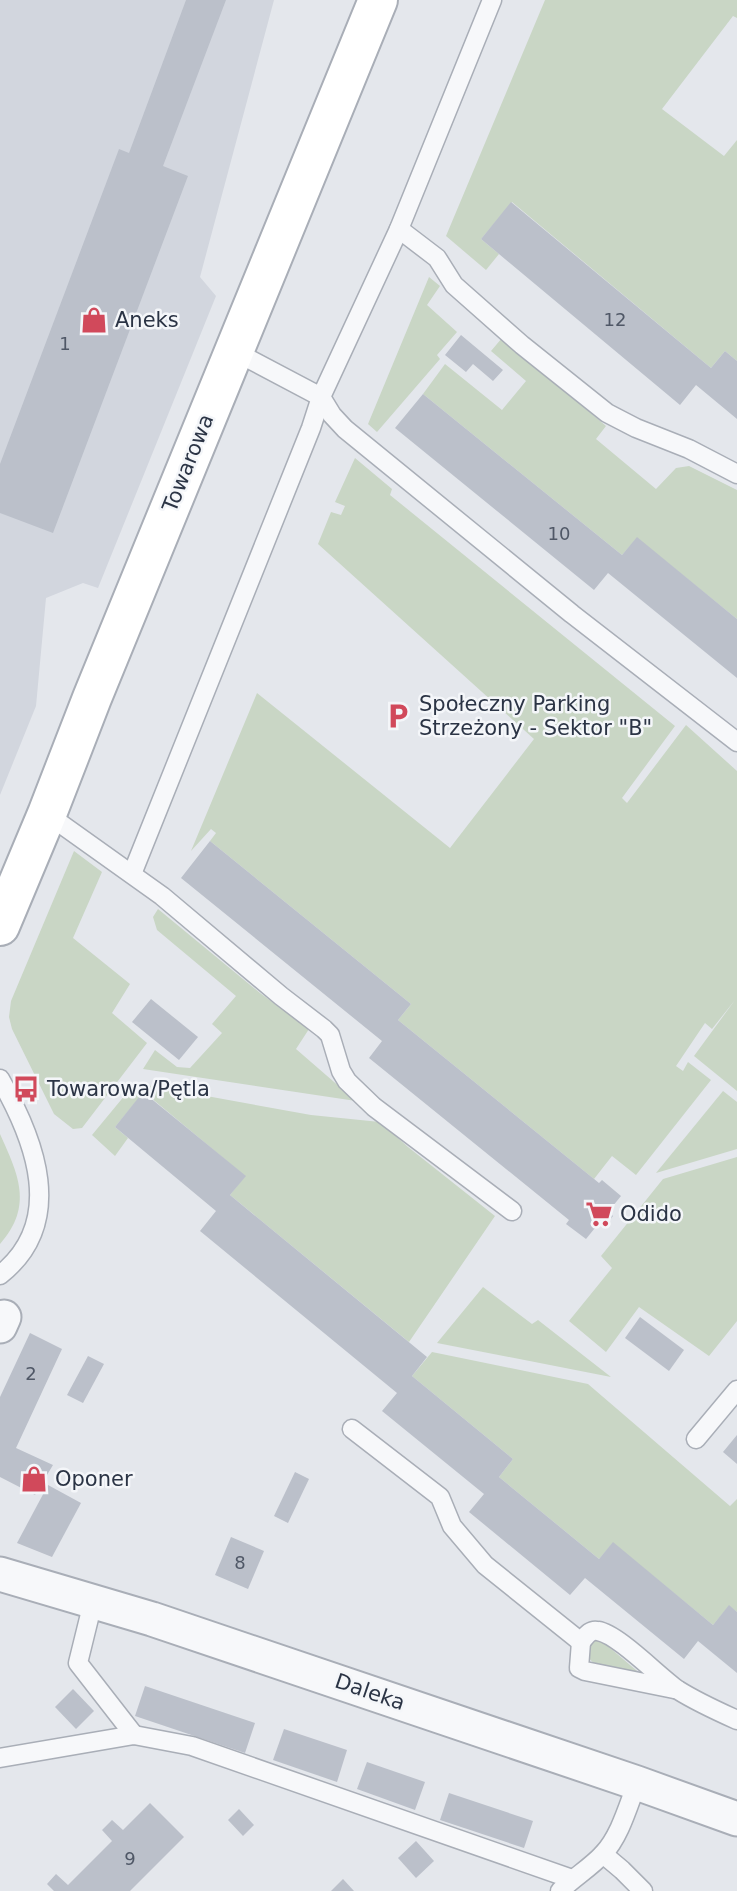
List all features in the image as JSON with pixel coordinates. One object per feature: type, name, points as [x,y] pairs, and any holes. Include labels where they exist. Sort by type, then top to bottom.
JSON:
[{"type":"main road","name":"Towarowa","points":[[0,926],[377,0]]},
{"type":"street","name":"Daleka","points":[[0,1574],[165,1623],[737,1819]]},
{"type":"lane","points":[[132,874],[311,428],[321,397],[399,229],[492,0]]},
{"type":"lane","points":[[399,229],[437,258],[454,285],[607,413],[636,428],[690,449],[737,474]]},
{"type":"lane","points":[[234,351],[321,397],[345,429],[572,614],[737,743]]},
{"type":"lane","points":[[47,814],[132,874],[324,1029],[330,1035],[341,1071],[347,1081],[374,1107],[512,1211]]},
{"type":"lane","points":[[0,1079],[20,1120],[36,1165],[40,1194],[38,1218],[26,1246],[14,1264],[0,1275]]},
{"type":"lane","points":[[696,1439],[737,1390]]},
{"type":"lane","points":[[352,1429],[440,1497],[452,1526],[485,1565],[581,1642]]},
{"type":"lane","points":[[93,1602],[78,1663],[134,1735]]},
{"type":"lane","points":[[677,1689],[585,1671],[579,1668],[578,1662],[581,1642],[589,1632],[602,1631],[677,1689],[716,1712],[737,1720]]},
{"type":"lane","points":[[0,1758],[134,1735],[192,1746],[566,1885],[603,1854],[625,1815],[637,1783]]},
{"type":"lane","points":[[603,1854],[643,1891]]},
{"type":"shaded area","points":[[0,0],[274,0],[200,277],[216,296],[98,588],[83,583],[46,598],[36,706],[0,795]]},
{"type":"green space","points":[[545,0],[737,0],[737,18],[733,16],[662,109],[724,156],[737,140],[737,361],[725,351],[711,368],[512,202],[481,239],[499,254],[486,270],[446,236]]},
{"type":"green space","points":[[429,277],[440,286],[427,305],[457,332],[437,355],[440,359],[377,432],[368,424]]},
{"type":"green space","points":[[502,338],[606,426],[596,439],[656,489],[676,468],[689,466],[737,490],[737,619],[637,538],[622,555],[423,394],[445,364],[502,410],[526,381],[491,351]]},
{"type":"green space","points":[[355,458],[392,489],[390,495],[675,726],[622,798],[627,803],[686,725],[737,771],[737,1091],[694,1056],[735,1000],[712,1029],[705,1023],[676,1066],[683,1071],[688,1062],[711,1080],[636,1175],[612,1156],[594,1179],[398,1020],[411,1004],[210,841],[216,833],[211,829],[191,851],[257,693],[450,848],[534,739],[318,544],[331,512],[341,515],[345,506],[335,502]]},
{"type":"green space","points":[[74,851],[102,872],[73,938],[130,984],[112,1013],[147,1043],[82,1128],[73,1129],[54,1114],[12,1029],[9,1017],[11,1001]]},
{"type":"green space","points":[[158,909],[260,993],[309,1029],[296,1049],[356,1101],[143,1069],[155,1050],[177,1067],[190,1068],[222,1033],[212,1024],[236,996],[157,930],[153,917]]},
{"type":"green space","points":[[135,1083],[311,1115],[380,1122],[495,1216],[409,1342],[230,1195],[245,1176],[144,1092],[115,1127],[128,1138],[115,1156],[92,1135]]},
{"type":"green space","points":[[723,1091],[737,1102],[737,1149],[656,1173]]},
{"type":"green space","points":[[0,1134],[17,1176],[20,1203],[17,1216],[0,1244]]},
{"type":"green space","points":[[737,1157],[737,1321],[709,1356],[639,1307],[606,1352],[569,1321],[612,1268],[601,1256],[663,1179]]},
{"type":"green space","points":[[483,1287],[532,1324],[538,1320],[611,1377],[437,1343]]},
{"type":"green space","points":[[432,1352],[588,1384],[730,1506],[737,1499],[737,1612],[729,1606],[713,1625],[613,1543],[599,1559],[499,1477],[513,1459],[412,1376]]},
{"type":"green space","points":[[599,1640],[643,1676],[594,1663],[587,1653],[591,1643]]},
{"type":"building","name":"Aneks","points":[[186,0],[226,0],[163,166],[188,176],[53,533],[0,513],[0,464],[119,149],[129,153]]},
{"type":"building","points":[[511,202],[711,368],[725,351],[737,361],[737,419],[696,385],[680,405],[481,239]]},
{"type":"building","points":[[461,335],[503,370],[493,381],[473,364],[466,372],[445,355]]},
{"type":"building","points":[[423,394],[622,555],[637,537],[737,619],[737,678],[608,573],[594,590],[395,428]]},
{"type":"building","points":[[210,841],[411,1004],[398,1020],[599,1183],[602,1180],[621,1196],[608,1212],[613,1216],[604,1228],[599,1223],[586,1239],[566,1224],[569,1220],[369,1058],[382,1041],[181,878]]},
{"type":"building","points":[[151,999],[198,1037],[179,1060],[132,1022]]},
{"type":"building","points":[[143,1092],[246,1176],[230,1195],[427,1357],[412,1376],[513,1459],[499,1477],[599,1559],[613,1542],[713,1625],[729,1605],[737,1612],[737,1673],[698,1641],[684,1659],[585,1578],[570,1595],[469,1512],[484,1494],[382,1411],[397,1393],[200,1231],[216,1211],[115,1127]]},
{"type":"building","points":[[640,1317],[684,1350],[669,1371],[625,1338]]},
{"type":"building","points":[[30,1333],[62,1349],[16,1448],[53,1465],[35,1495],[0,1477],[0,1397]]},
{"type":"building","points":[[88,1356],[104,1364],[83,1403],[67,1395]]},
{"type":"building","points":[[737,1435],[737,1464],[723,1452]]},
{"type":"building","points":[[295,1472],[309,1479],[288,1523],[274,1516]]},
{"type":"building","points":[[48,1485],[81,1503],[52,1557],[17,1543]]},
{"type":"building","points":[[231,1537],[264,1551],[248,1589],[215,1575]]},
{"type":"building","points":[[145,1686],[255,1723],[245,1753],[135,1716]]},
{"type":"building","points":[[73,1689],[94,1711],[76,1729],[55,1707]]},
{"type":"building","points":[[284,1729],[347,1750],[337,1782],[273,1760]]},
{"type":"building","points":[[367,1762],[425,1782],[415,1810],[357,1789]]},
{"type":"building","points":[[449,1793],[533,1821],[524,1848],[440,1820]]},
{"type":"building","points":[[150,1803],[184,1837],[130,1891],[54,1891],[47,1884],[56,1874],[68,1885],[112,1841],[102,1830],[112,1820],[123,1830]]},
{"type":"building","points":[[239,1809],[254,1825],[243,1836],[228,1820]]},
{"type":"building","points":[[416,1841],[434,1861],[416,1878],[398,1858]]},
{"type":"building","points":[[343,1879],[354,1891],[331,1891]]},
{"type":"place","name":"Aneks","points":[[94,320]]},
{"type":"place","name":"Społeczny Parking Strzeżony - Sektor \"B\"","points":[[398,716]]},
{"type":"place","name":"Towarowa/Pętla","points":[[26,1089]]},
{"type":"place","name":"Odido","points":[[599,1214]]},
{"type":"place","name":"Oponer","points":[[34,1479]]}]
